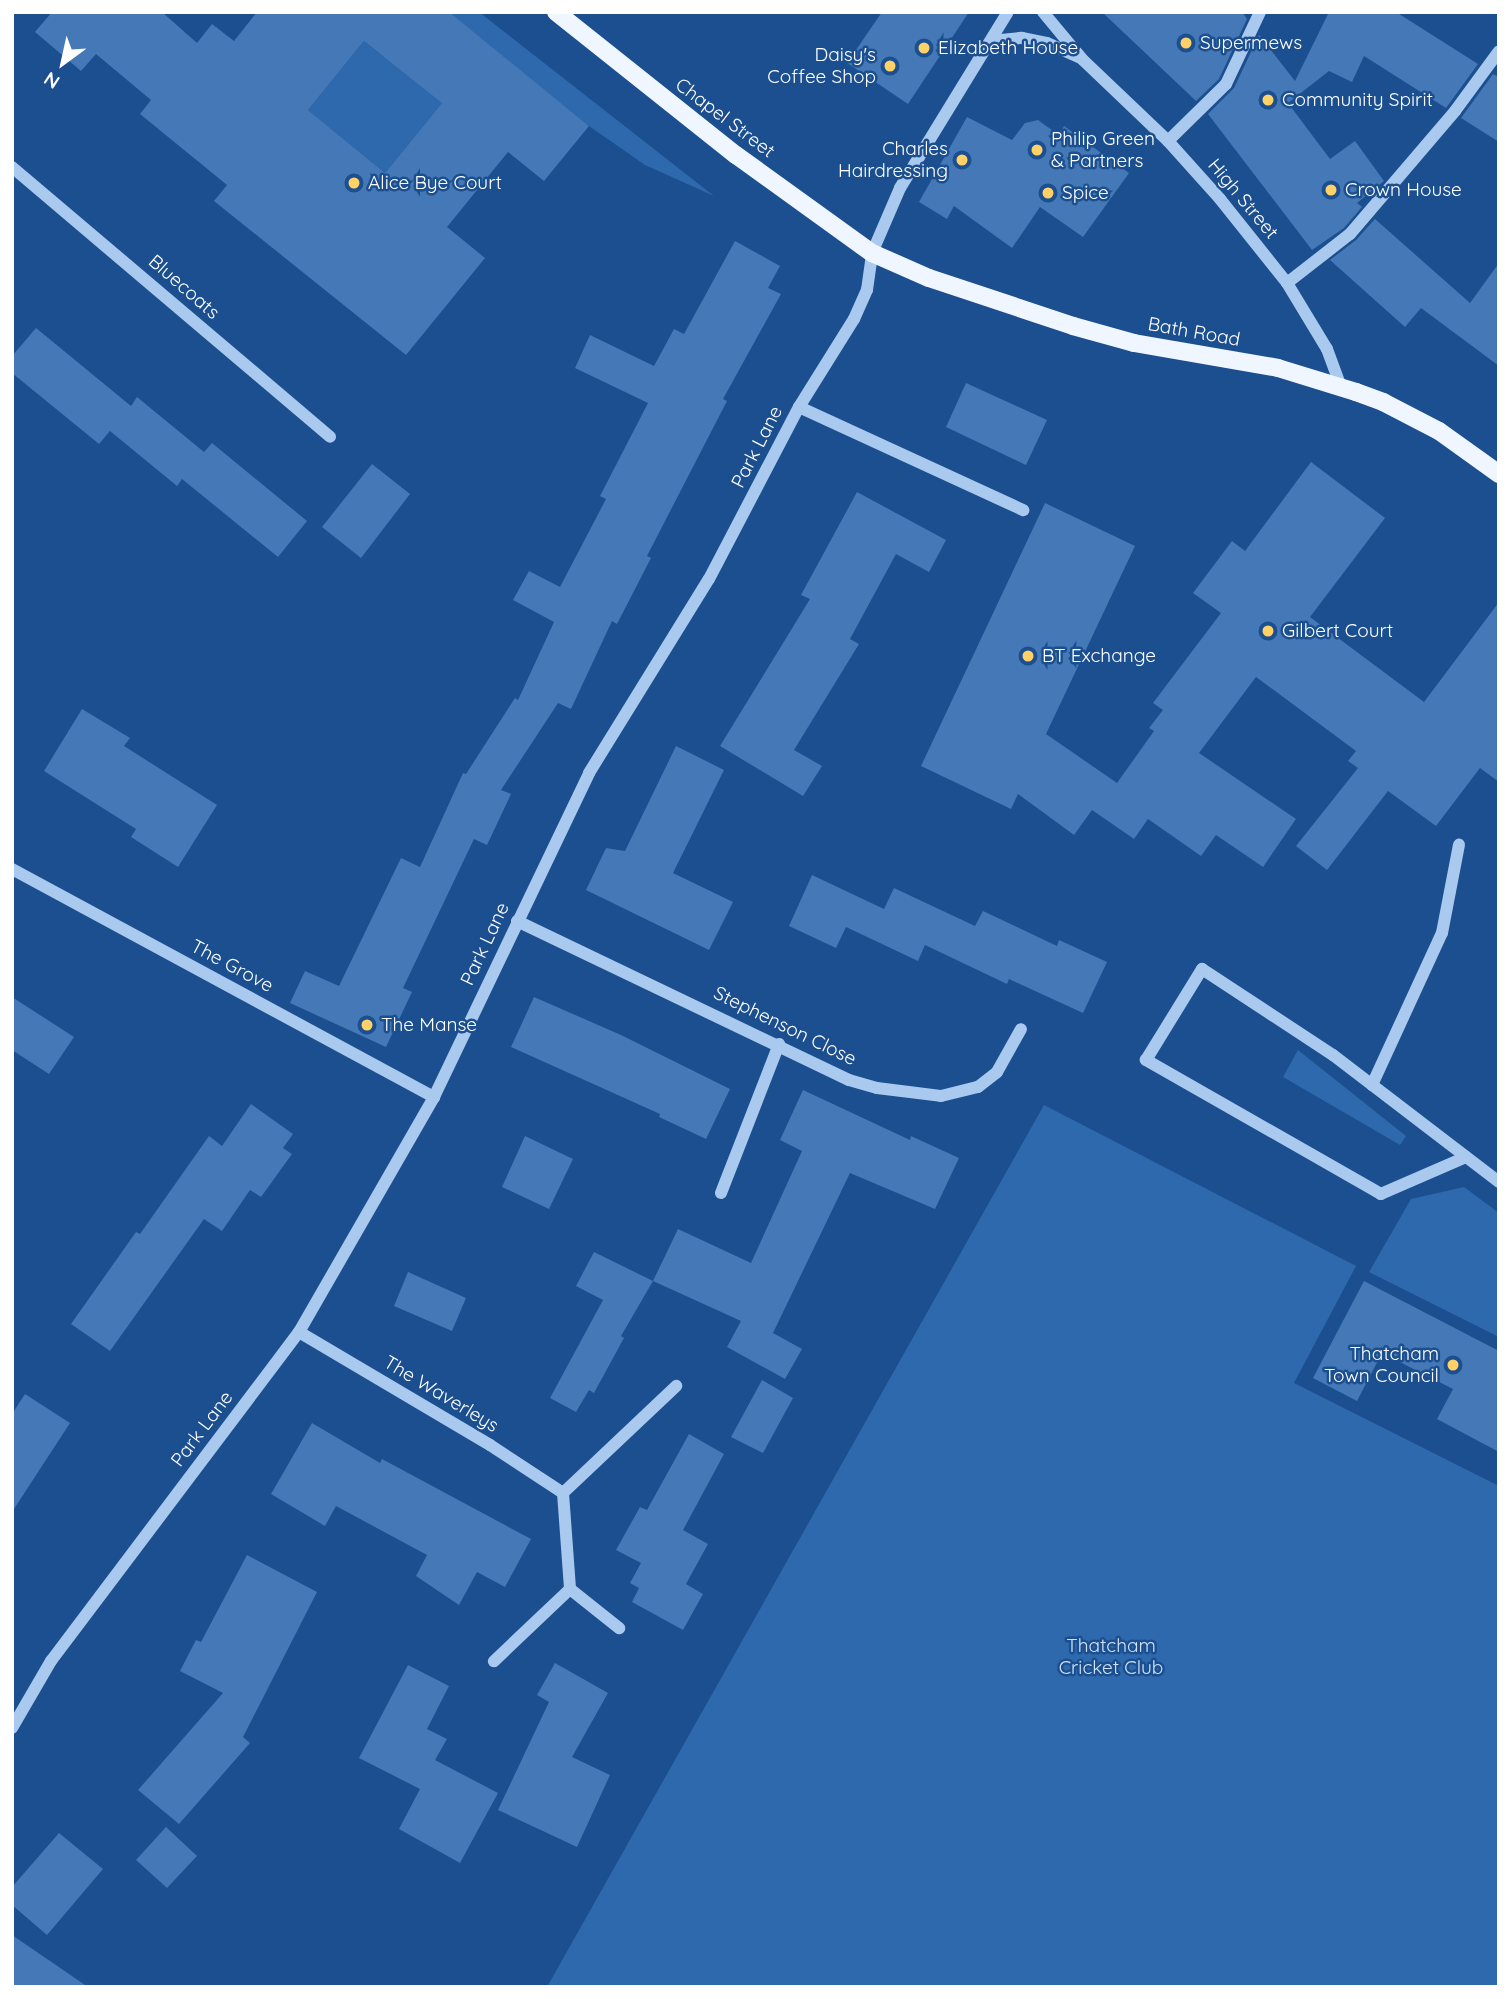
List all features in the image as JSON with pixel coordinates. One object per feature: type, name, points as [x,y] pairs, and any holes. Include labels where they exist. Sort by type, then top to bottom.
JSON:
[{"type":"main road","name":"Chapel Street","points":[[556,12],[736,155],[872,253]]},
{"type":"main road","name":"Bath Road","points":[[872,253],[940,282],[1073,326],[1133,343],[1278,368],[1341,387],[1383,402],[1439,432],[1499,474]]},
{"type":"street","points":[[872,253],[900,188],[1008,12]]},
{"type":"street","name":"High Street","points":[[1043,12],[1082,59],[1168,141],[1220,199],[1287,283],[1327,349],[1341,387]]},
{"type":"street","points":[[1168,141],[1226,83],[1260,12]]},
{"type":"street","name":"High Street","points":[[991,41],[1021,38],[1047,43],[1082,59]]},
{"type":"street","points":[[1287,283],[1350,234],[1455,111],[1499,51]]},
{"type":"street","name":"Bluecoats","points":[[12,167],[330,437]]},
{"type":"street","name":"Park Lane","points":[[12,1728],[51,1661],[299,1332],[434,1097],[589,773],[709,579],[799,407],[862,303],[872,253]]},
{"type":"street","points":[[799,407],[1023,510]]},
{"type":"street","points":[[1372,1085],[1441,933],[1459,845]]},
{"type":"street","name":"The Grove","points":[[12,869],[434,1097]]},
{"type":"street","name":"Stephenson Close","points":[[517,921],[860,1083],[898,1093],[941,1096],[968,1091],[988,1081],[997,1072],[1021,1029]]},
{"type":"street","points":[[1466,1157],[1381,1194],[1146,1060],[1202,969],[1333,1055],[1499,1182]]},
{"type":"street","points":[[721,1193],[779,1044]]},
{"type":"street","name":"The Waverleys","points":[[299,1332],[490,1445],[563,1493]]},
{"type":"street","points":[[618,1628],[570,1589],[563,1493],[676,1385]]},
{"type":"street","points":[[494,1661],[570,1589]]},
{"type":"green space","points":[[415,12],[479,12],[714,196],[645,165],[589,126],[468,28],[442,103],[385,173],[308,110],[364,41],[380,54]]},
{"type":"green space","points":[[1298,1050],[1406,1136],[1400,1145],[1283,1077]]},
{"type":"green space","name":"Thatcham Cricket Club","points":[[1044,1105],[1356,1266],[1294,1383],[1499,1486],[1499,1987],[547,1987]]},
{"type":"green space","points":[[1464,1187],[1499,1213],[1499,1337],[1369,1272],[1411,1199]]},
{"type":"building","name":"Alice Bye Court","points":[[52,12],[162,12],[197,43],[212,24],[234,41],[257,12],[449,12],[589,126],[544,181],[508,152],[447,227],[485,258],[406,355],[214,201],[227,185],[140,114],[151,100],[96,54],[81,71],[35,32]],"holes":[[[364,41],[442,103],[385,173],[308,110]]]},
{"type":"building","points":[[882,12],[969,12],[908,104],[847,63]]},
{"type":"building","points":[[1102,12],[1242,12],[1247,19],[1219,79],[1196,101]]},
{"type":"building","points":[[1329,12],[1396,12],[1478,64],[1446,108],[1364,56],[1352,82],[1329,71],[1288,103],[1330,159],[1355,141],[1384,181],[1357,203],[1362,207],[1344,228],[1312,250],[1208,114],[1234,88],[1259,35],[1295,81]]},
{"type":"building","points":[[1493,74],[1499,77],[1499,142],[1461,118]]},
{"type":"building","name":"Spice","points":[[967,117],[1012,140],[1025,123],[1038,120],[1059,135],[1064,126],[1129,173],[1083,237],[1040,207],[1012,248],[954,206],[947,219],[919,202]]},
{"type":"building","points":[[1375,219],[1470,303],[1499,263],[1499,366],[1421,308],[1405,327],[1330,260],[1356,240]]},
{"type":"building","points":[[735,241],[780,266],[768,288],[781,294],[723,399],[727,401],[647,556],[651,558],[617,624],[612,621],[571,709],[558,703],[501,790],[511,794],[487,845],[474,839],[403,988],[412,992],[386,1047],[290,1003],[305,971],[339,986],[401,858],[420,867],[463,773],[466,774],[515,698],[518,700],[554,622],[513,600],[529,571],[560,587],[606,499],[600,496],[648,403],[575,368],[590,335],[654,366],[674,329],[684,334]]},
{"type":"building","points":[[36,328],[131,406],[137,397],[204,452],[212,443],[307,521],[278,557],[182,479],[177,486],[110,431],[99,444],[12,373],[12,356]]},
{"type":"building","points":[[966,383],[1047,420],[1026,465],[946,427]]},
{"type":"building","points":[[1311,462],[1385,518],[1310,617],[1424,702],[1499,602],[1499,782],[1480,768],[1436,826],[1388,791],[1327,870],[1296,846],[1358,768],[1348,761],[1356,751],[1256,677],[1199,753],[1296,819],[1263,867],[1216,835],[1201,856],[1148,819],[1134,839],[1092,810],[1074,835],[1018,794],[1011,809],[921,766],[1045,503],[1135,546],[1046,734],[1117,783],[1154,731],[1149,728],[1163,710],[1153,703],[1221,613],[1193,593],[1232,541],[1245,551]]},
{"type":"building","points":[[372,464],[410,494],[361,558],[322,527]]},
{"type":"building","points":[[857,492],[946,540],[929,572],[896,554],[850,639],[859,644],[794,750],[822,766],[803,796],[720,746],[810,599],[801,595]]},
{"type":"building","points":[[82,709],[130,738],[124,746],[217,805],[178,867],[131,837],[136,829],[44,771]]},
{"type":"building","points":[[676,746],[724,770],[673,873],[733,902],[709,950],[586,890],[606,848],[625,851]]},
{"type":"building","points":[[812,875],[884,909],[894,888],[975,926],[983,911],[1057,946],[1059,940],[1107,962],[1083,1013],[1009,979],[1007,984],[925,945],[918,961],[846,927],[836,948],[789,926]]},
{"type":"building","points":[[12,997],[74,1037],[49,1074],[12,1050]]},
{"type":"building","points":[[534,997],[621,1035],[730,1089],[706,1139],[659,1117],[660,1114],[511,1047]]},
{"type":"building","points":[[803,1090],[910,1140],[911,1136],[959,1158],[935,1209],[850,1173],[773,1333],[802,1349],[785,1379],[727,1347],[741,1321],[653,1281],[678,1229],[751,1263],[802,1151],[780,1140]]},
{"type":"building","points":[[251,1104],[293,1134],[283,1148],[292,1154],[261,1197],[250,1190],[222,1231],[204,1219],[110,1351],[71,1324],[136,1232],[140,1234],[209,1136],[222,1146]]},
{"type":"building","points":[[525,1136],[573,1159],[549,1209],[502,1187]]},
{"type":"building","points":[[594,1252],[653,1281],[621,1336],[624,1338],[594,1393],[589,1390],[576,1412],[550,1398],[603,1300],[576,1286]]},
{"type":"building","points":[[408,1272],[466,1298],[452,1331],[394,1306]]},
{"type":"building","name":"Thatcham Town Council","points":[[1364,1281],[1499,1351],[1499,1452],[1437,1419],[1453,1389],[1382,1353],[1357,1401],[1313,1378]]},
{"type":"building","points":[[762,1380],[793,1398],[763,1453],[731,1437]]},
{"type":"building","points":[[25,1394],[70,1423],[12,1512],[12,1414]]},
{"type":"building","points":[[312,1423],[380,1463],[382,1459],[531,1539],[505,1587],[477,1572],[459,1605],[416,1576],[427,1555],[336,1506],[325,1526],[271,1494]]},
{"type":"building","points":[[689,1434],[724,1454],[683,1530],[708,1544],[686,1584],[703,1594],[683,1630],[632,1602],[639,1588],[630,1583],[641,1563],[616,1550],[640,1507],[647,1510]]},
{"type":"building","points":[[247,1555],[317,1592],[243,1737],[250,1743],[179,1824],[138,1790],[223,1693],[180,1671],[196,1640],[201,1642]]},
{"type":"building","points":[[555,1663],[608,1693],[572,1757],[610,1775],[577,1847],[498,1810],[549,1702],[537,1695]]},
{"type":"building","points":[[408,1665],[449,1686],[427,1729],[447,1739],[435,1760],[498,1793],[460,1863],[399,1829],[420,1789],[359,1758]]},
{"type":"building","points":[[166,1827],[197,1856],[167,1888],[136,1860]]},
{"type":"building","points":[[59,1833],[103,1869],[47,1935],[12,1905],[12,1887]]},
{"type":"building","points":[[12,1935],[88,1987],[12,1987]]},
{"type":"place","name":"Supermews","points":[[1186,43]]},
{"type":"place","name":"Elizabeth House","points":[[924,48]]},
{"type":"place","name":"Daisy's Coffee Shop","points":[[890,66]]},
{"type":"place","name":"Community Spirit","points":[[1268,100]]},
{"type":"place","name":"Philip Green & Partners","points":[[1037,150]]},
{"type":"place","name":"Charles Hairdressing","points":[[962,160]]},
{"type":"place","name":"Alice Bye Court","points":[[354,183]]},
{"type":"place","name":"Crown House","points":[[1331,190]]},
{"type":"place","name":"Spice","points":[[1048,193]]},
{"type":"place","name":"Gilbert Court","points":[[1268,631]]},
{"type":"place","name":"BT Exchange","points":[[1028,656]]},
{"type":"place","name":"The Manse","points":[[367,1025]]},
{"type":"place","name":"Thatcham Town Council","points":[[1453,1365]]}]
